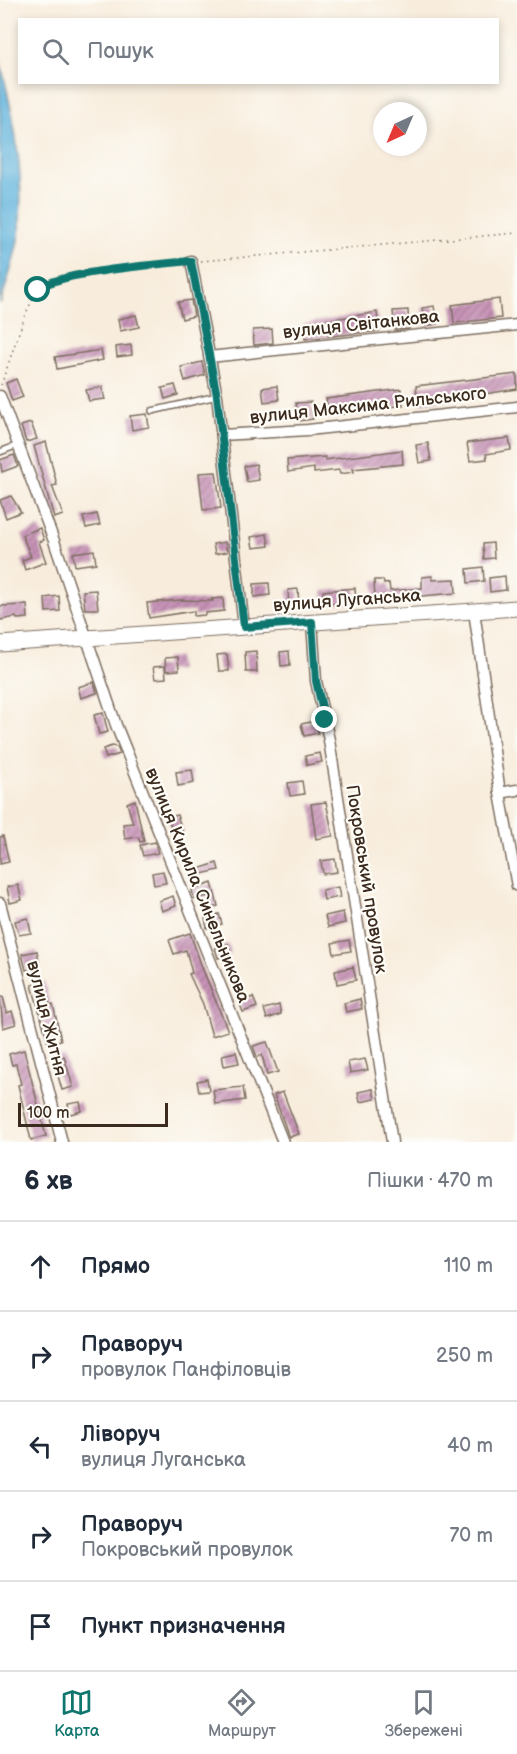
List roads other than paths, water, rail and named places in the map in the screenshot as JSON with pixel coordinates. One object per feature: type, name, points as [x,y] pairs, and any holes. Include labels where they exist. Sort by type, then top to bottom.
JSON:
[{"type":"main road","name":"вулиця Луганська","points":[[0,644],[517,608]]},
{"type":"street","points":[[191,261],[217,396],[244,627]]},
{"type":"street","name":"вулиця Світанкова","points":[[209,357],[517,325]]},
{"type":"street","name":"вулиця Кирила Синельникова","points":[[0,396],[20,445],[121,736],[283,1142]]},
{"type":"street","name":"вулиця Максима Рильського","points":[[222,435],[308,430],[517,407]]},
{"type":"street","points":[[474,611],[500,793],[517,886]]},
{"type":"street","name":"Покровський провулок","points":[[312,622],[316,681],[329,740],[392,1142]]},
{"type":"street","points":[[500,793],[517,790]]},
{"type":"street","name":"вулиця Житня","points":[[0,903],[62,1142]]},
{"type":"lane","points":[[152,411],[217,396]]},
{"type":"lane","points":[[0,452],[20,445]]},
{"type":"water","points":[[0,61],[14,124],[21,189],[18,242],[0,304]]}]
